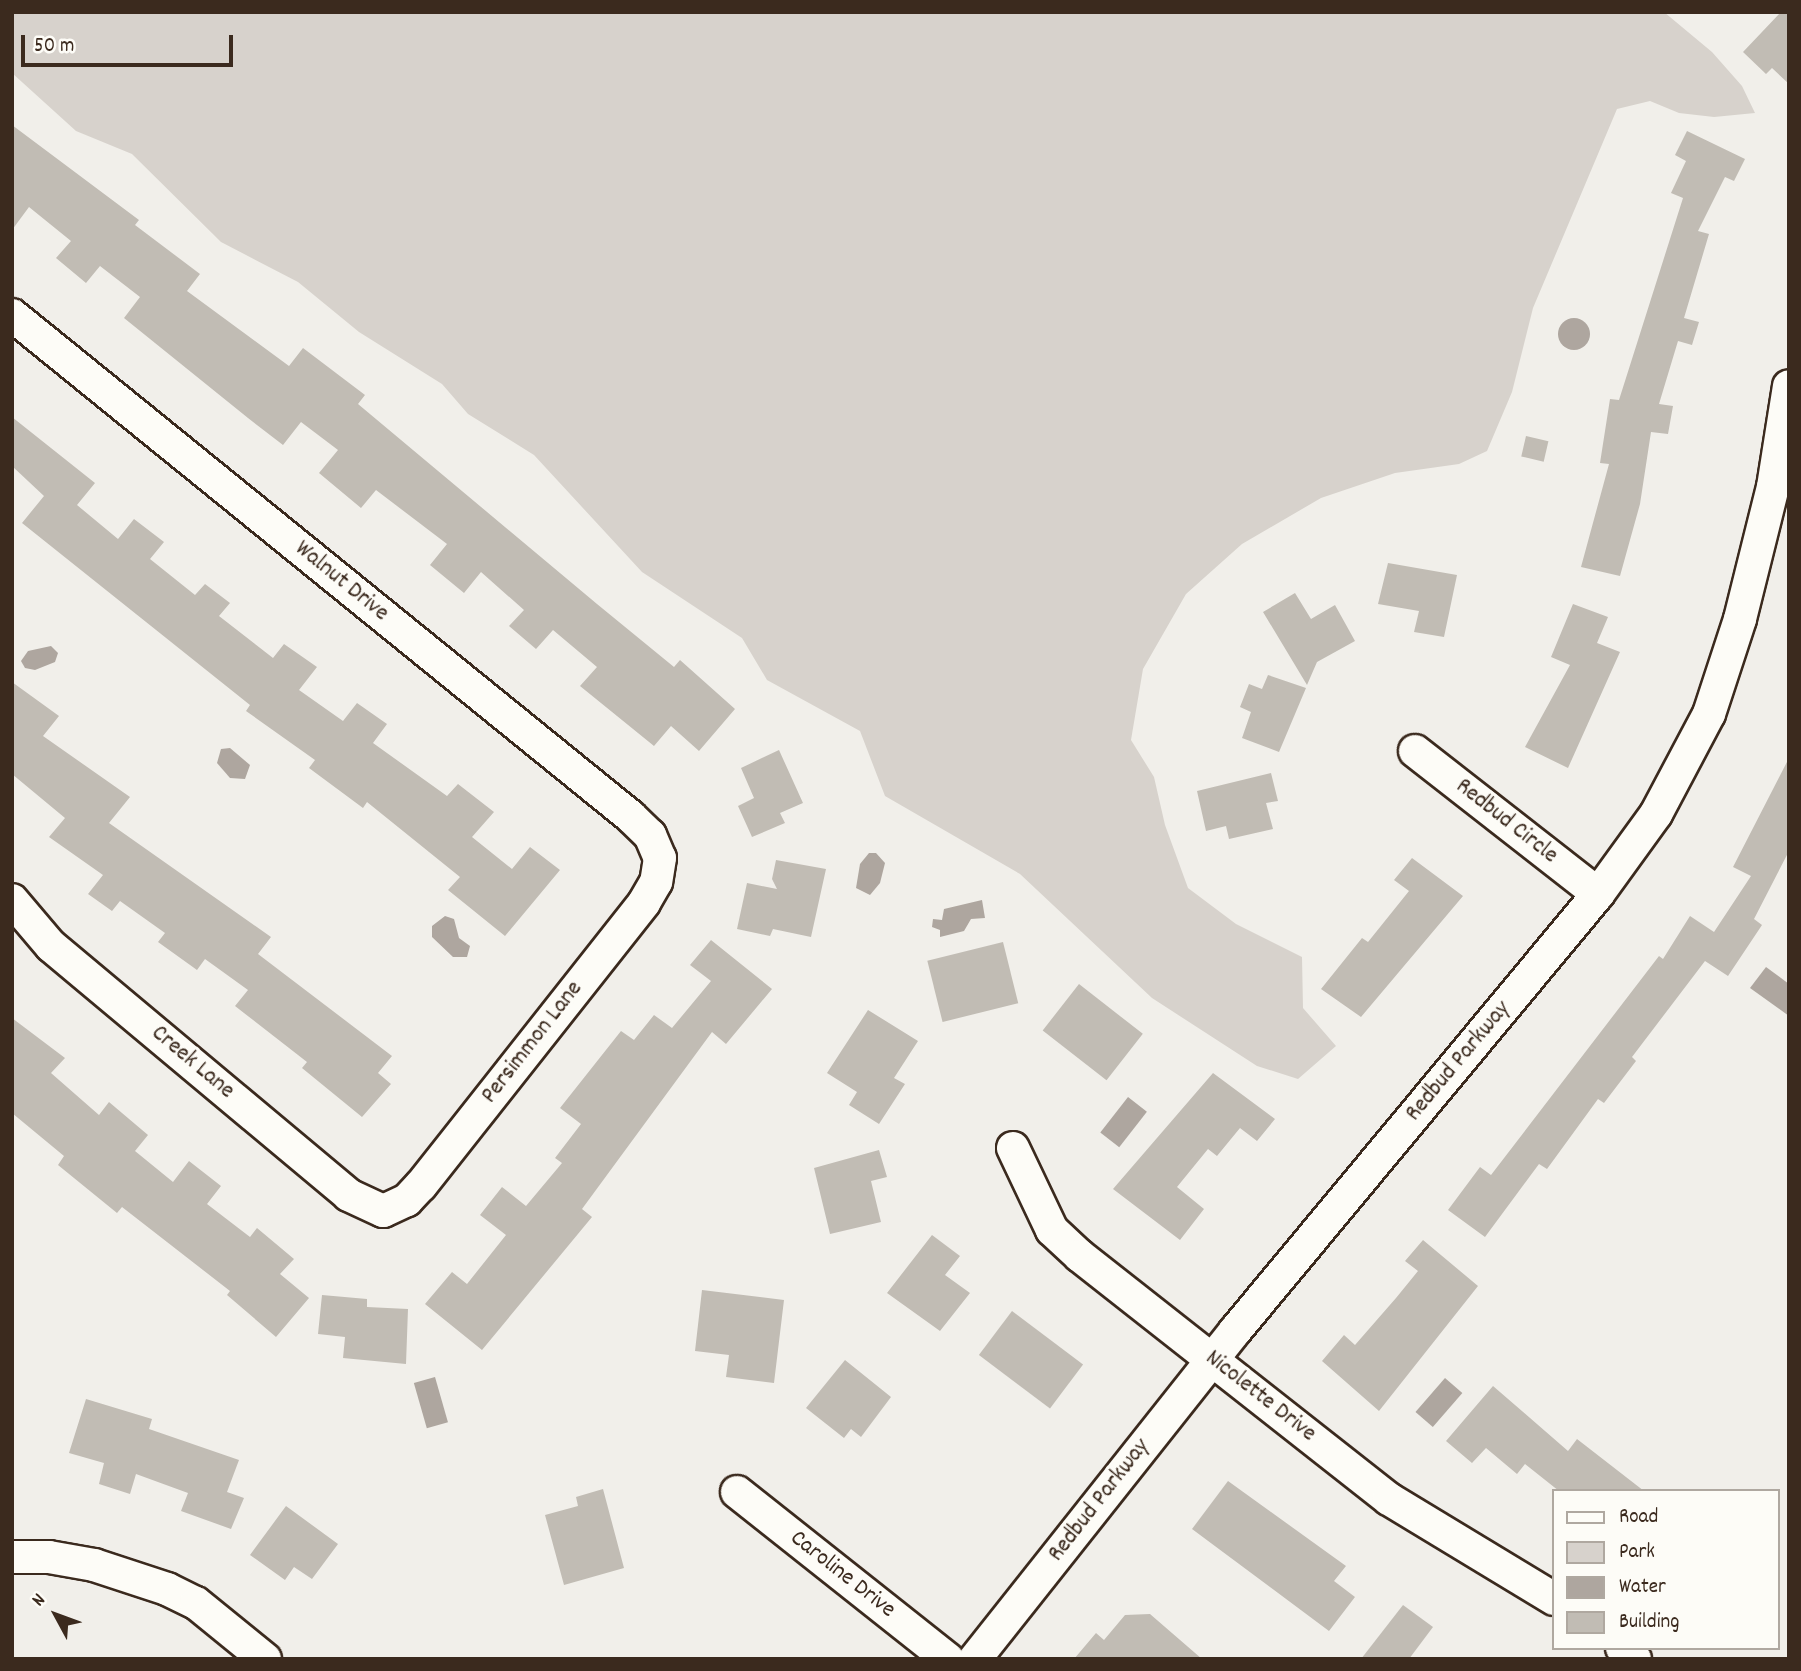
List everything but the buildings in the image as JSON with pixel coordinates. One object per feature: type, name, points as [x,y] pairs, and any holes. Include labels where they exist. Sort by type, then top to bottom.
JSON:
[{"type":"street","name":"Walnut Drive","points":[[12,316],[630,817],[650,835],[660,858]]},
{"type":"street","name":"Redbud Parkway","points":[[975,1659],[1213,1359],[1598,894],[1656,814],[1709,714],[1740,619],[1760,540],[1789,386]]},
{"type":"street","name":"Redbud Circle","points":[[1415,751],[1598,894]]},
{"type":"street","name":"Persimmon Lane","points":[[383,1211],[407,1200],[421,1185],[644,903],[656,883],[660,858]]},
{"type":"street","name":"Creek Lane","points":[[12,900],[51,946],[349,1195],[383,1211]]},
{"type":"street","name":"Nicolette Drive","points":[[1013,1148],[1052,1230],[1389,1499],[1552,1598]]},
{"type":"street","name":"Caroline Drive","points":[[737,1492],[947,1659]]},
{"type":"street","points":[[12,1558],[49,1557],[94,1565],[167,1589],[196,1603],[265,1659]]},
{"type":"green space","points":[[12,12],[1664,12],[1712,52],[1742,86],[1755,113],[1714,117],[1679,113],[1650,101],[1617,109],[1533,308],[1512,392],[1487,451],[1459,464],[1395,473],[1321,498],[1242,544],[1186,594],[1143,669],[1131,740],[1154,777],[1165,825],[1188,888],[1236,924],[1302,957],[1303,1008],[1336,1046],[1298,1079],[1257,1066],[1152,998],[1020,874],[885,796],[860,731],[767,680],[742,638],[642,572],[534,455],[468,414],[442,384],[359,332],[298,282],[221,242],[132,154],[76,131],[12,73]]},
{"type":"water","points":[[1574,318],[1586,322],[1590,334],[1586,346],[1574,350],[1562,346],[1558,334],[1562,322]]},
{"type":"water","points":[[51,646],[58,653],[55,662],[35,670],[25,668],[21,661],[28,651]]},
{"type":"water","points":[[230,748],[250,765],[245,779],[230,778],[217,763],[221,749]]},
{"type":"water","points":[[869,853],[876,853],[885,863],[880,883],[870,895],[856,888],[860,864]]},
{"type":"water","points":[[982,900],[985,918],[971,919],[964,931],[940,937],[940,930],[932,927],[933,919],[942,920],[944,909]]},
{"type":"water","points":[[445,916],[454,919],[459,938],[470,946],[467,957],[453,957],[432,937],[432,926]]},
{"type":"water","points":[[1766,967],[1789,984],[1789,1016],[1750,988]]},
{"type":"water","points":[[1128,1097],[1147,1112],[1119,1147],[1100,1132]]},
{"type":"water","points":[[435,1377],[448,1422],[427,1428],[414,1383]]},
{"type":"water","points":[[1445,1378],[1462,1393],[1433,1427],[1415,1412]]}]
